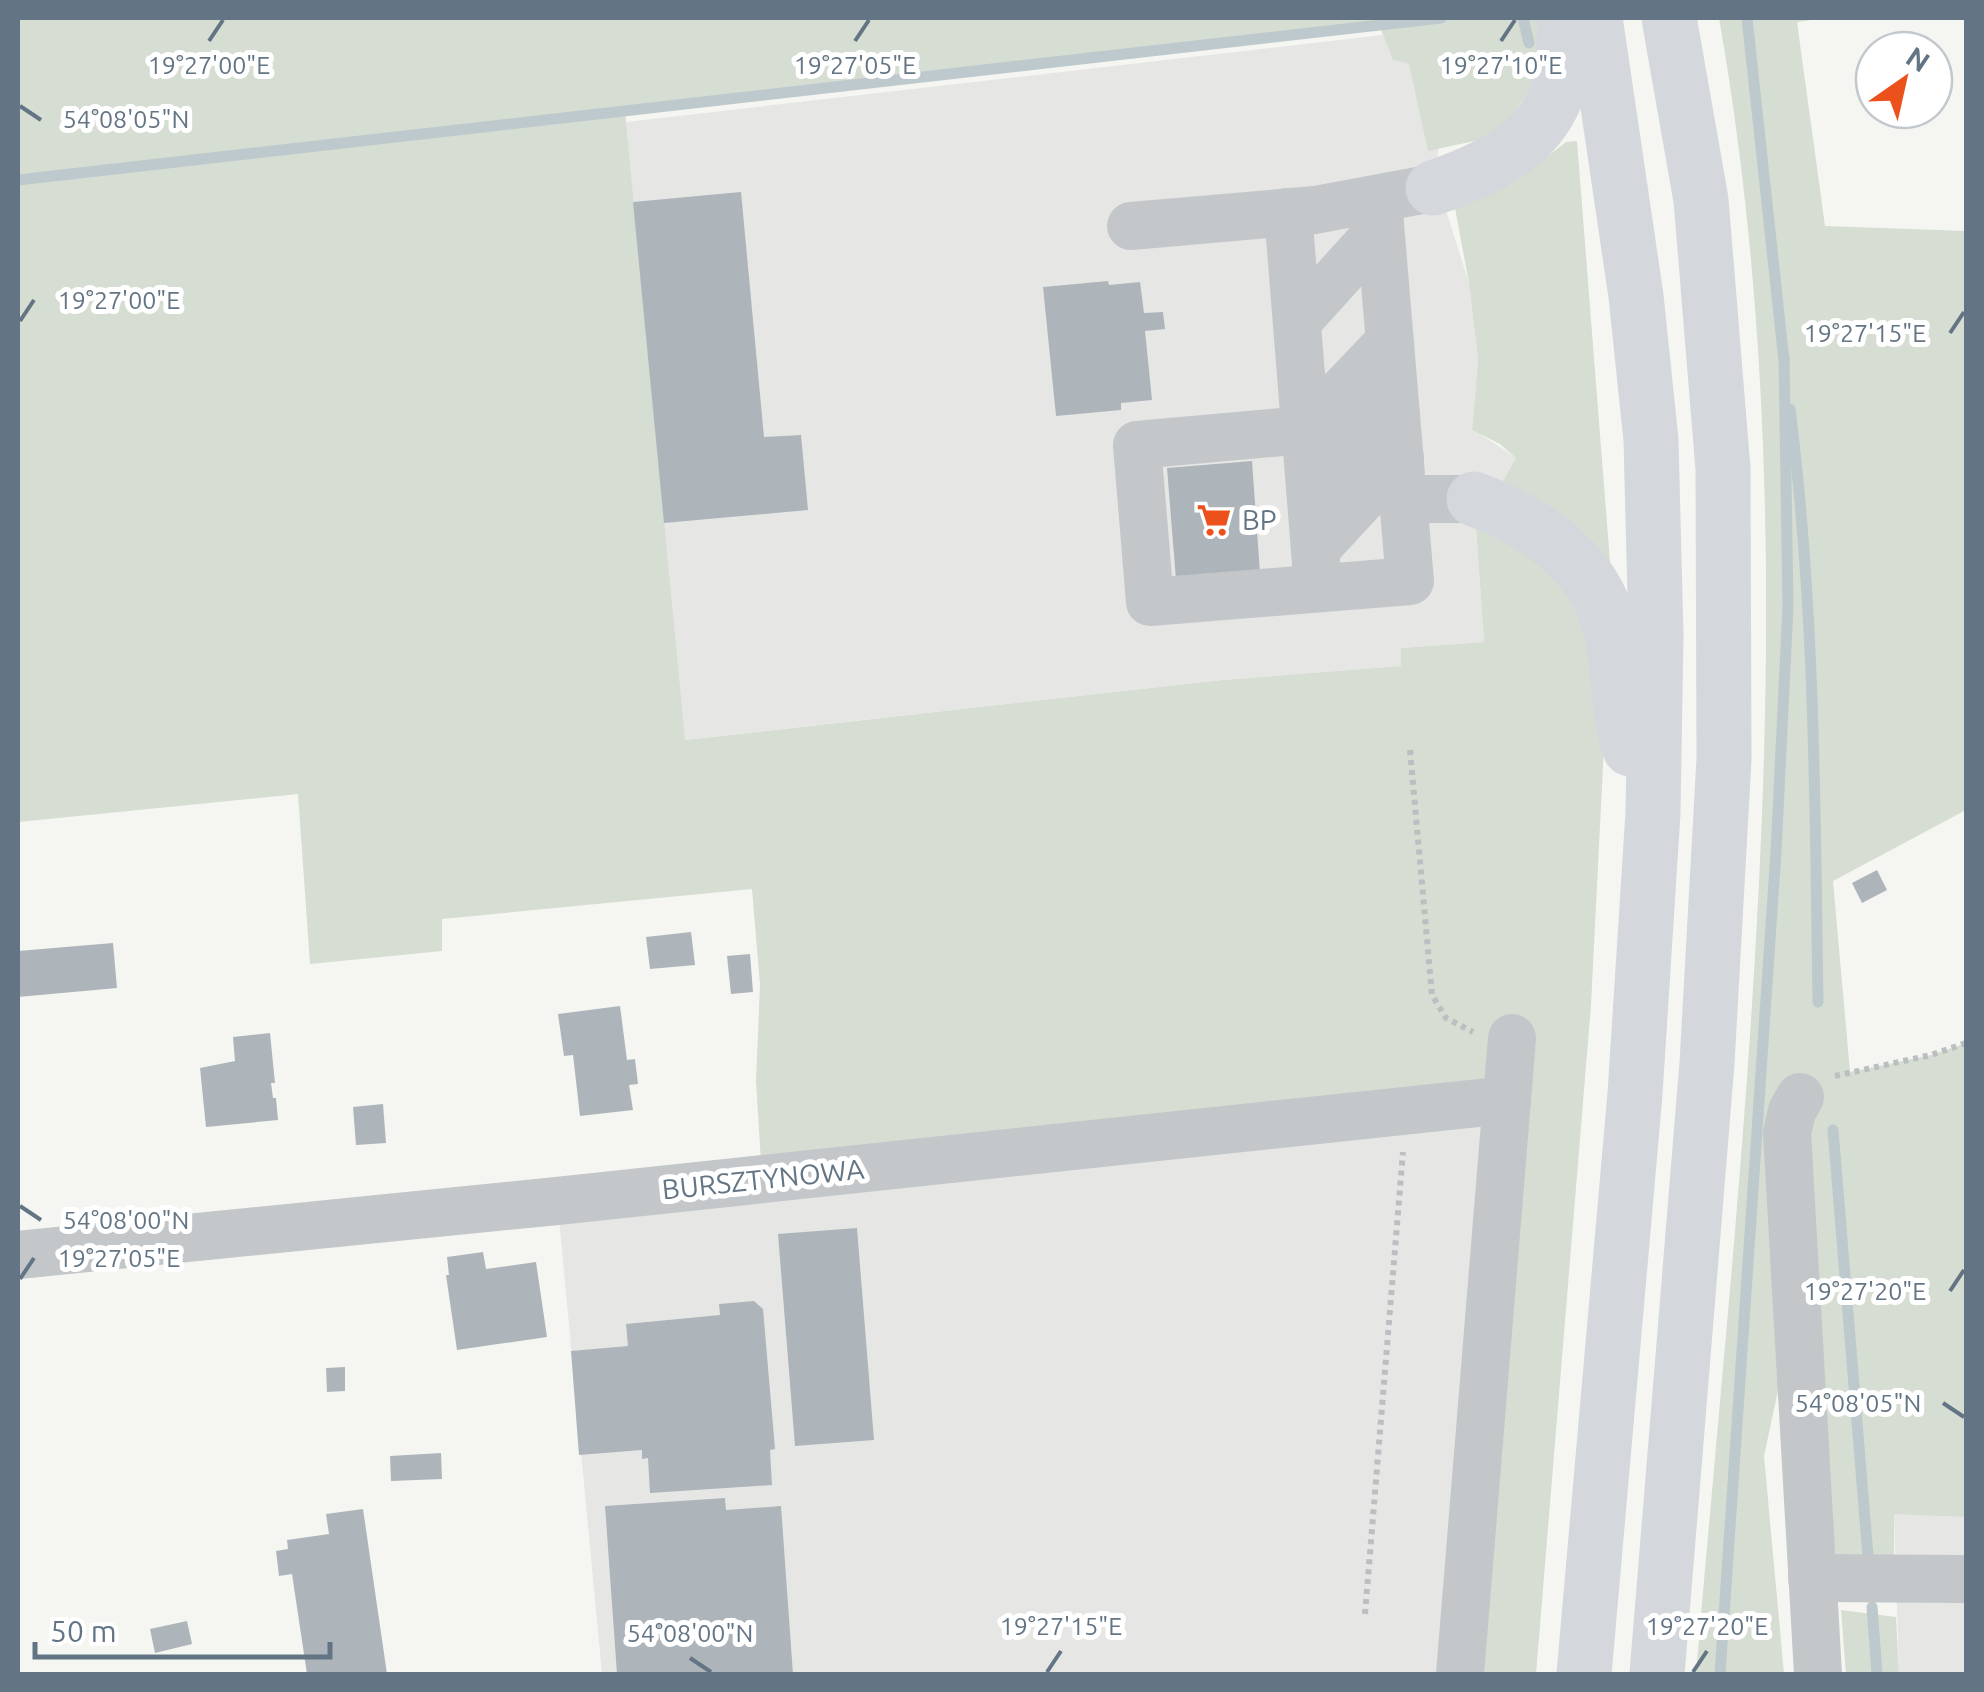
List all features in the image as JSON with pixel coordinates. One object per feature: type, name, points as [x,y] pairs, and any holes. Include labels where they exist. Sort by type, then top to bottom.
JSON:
[{"type":"highway","points":[[1433,188],[1502,158],[1524,142],[1546,116],[1558,93],[1565,18]]},
{"type":"highway","points":[[1584,1674],[1635,1094],[1653,813],[1656,635],[1651,440],[1636,296],[1595,18]]},
{"type":"highway","points":[[1657,1674],[1707,1064],[1724,760],[1723,469],[1701,200],[1669,18]]},
{"type":"highway","points":[[1474,499],[1542,534],[1560,547],[1590,580],[1610,627],[1624,731],[1653,813]]},
{"type":"street","points":[[1288,212],[1308,456],[1410,581],[1390,348],[1433,188]]},
{"type":"street","points":[[1288,212],[1390,348],[1474,499]]},
{"type":"street","points":[[1131,226],[1288,212]]},
{"type":"street","points":[[1308,456],[1390,348]]},
{"type":"street","points":[[1308,456],[1390,348]]},
{"type":"street","points":[[1308,456],[1390,348]]},
{"type":"street","points":[[1308,456],[1390,348]]},
{"type":"street","points":[[1460,1674],[1512,1038]]},
{"type":"street","points":[[1800,1096],[1787,1133],[1818,1674]]},
{"type":"street","points":[[740,1214],[1403,1144],[1506,1116]]},
{"type":"street","name":"BURSZTYNOWA","points":[[18,1254],[1506,1116]]},
{"type":"street","points":[[1812,1578],[1966,1579]]},
{"type":"path","points":[[1410,750],[1432,995],[1437,1008],[1459,1027],[1512,1038]]},
{"type":"path","points":[[1800,1096],[1827,1078],[1931,1055],[1966,1043]]},
{"type":"path","points":[[1365,1614],[1403,1144]]},
{"type":"shaded area","points":[[18,18],[1545,18],[1544,70],[1507,123],[1488,138],[1428,151],[1409,64],[1393,60],[1379,25],[625,111],[685,740],[1223,680],[1401,666],[1401,648],[1484,642],[1474,499],[1490,504],[1516,458],[1500,444],[1472,430],[1478,360],[1455,208],[1540,162],[1566,142],[1577,141],[1610,562],[1610,627],[1591,1005],[1536,1674],[1460,1674],[1507,1100],[762,1179],[756,1080],[760,985],[752,889],[442,919],[442,951],[310,964],[298,794],[18,822]]},
{"type":"shaded area","points":[[1719,18],[1826,18],[1797,22],[1825,226],[1966,231],[1966,810],[1833,881],[1850,1072],[1931,1055],[1966,1043],[1966,1517],[1894,1514],[1894,1579],[1812,1578],[1794,1316],[1764,1456],[1784,1674],[1696,1674],[1749,1053],[1761,845],[1766,638],[1762,430],[1747,224]]},
{"type":"shaded area","points":[[1383,35],[1393,60],[1409,64],[1440,128],[1436,179],[1469,283],[1478,360],[1472,429],[1517,458],[1490,505],[1474,500],[1484,642],[1401,648],[1402,666],[1223,680],[684,740],[626,122]]},
{"type":"shaded area","points":[[1507,1100],[1460,1674],[602,1674],[559,1219]]},
{"type":"shaded area","points":[[1894,1513],[1966,1517],[1966,1674],[1899,1674]]},
{"type":"shaded area","points":[[1841,1610],[1896,1617],[1899,1674],[1846,1674]]},
{"type":"building","points":[[741,192],[764,437],[801,435],[808,510],[664,523],[633,202]]},
{"type":"building","points":[[1108,281],[1109,285],[1140,282],[1144,313],[1163,312],[1165,329],[1145,331],[1152,400],[1121,403],[1121,410],[1056,416],[1043,287]]},
{"type":"building","name":"BP","points":[[1252,461],[1260,573],[1176,580],[1167,468]]},
{"type":"building","points":[[1877,870],[1887,890],[1862,903],[1852,883]]},
{"type":"building","points":[[691,932],[695,965],[650,969],[646,937]]},
{"type":"building","points":[[113,943],[117,988],[18,997],[18,951]]},
{"type":"building","points":[[750,954],[753,992],[731,994],[727,956]]},
{"type":"building","points":[[620,1006],[627,1060],[635,1059],[638,1084],[629,1085],[633,1110],[580,1116],[573,1055],[564,1056],[558,1014]]},
{"type":"building","points":[[270,1033],[275,1083],[271,1083],[278,1120],[206,1127],[200,1068],[235,1061],[233,1037]]},
{"type":"building","points":[[383,1104],[386,1143],[356,1145],[353,1107]]},
{"type":"building","points":[[857,1228],[874,1440],[795,1446],[778,1234]]},
{"type":"building","points":[[483,1252],[486,1269],[536,1262],[547,1337],[457,1350],[447,1257]]},
{"type":"building","points":[[754,1301],[763,1309],[775,1449],[770,1450],[772,1485],[650,1493],[648,1458],[642,1459],[642,1450],[579,1455],[571,1351],[628,1346],[626,1324],[720,1315],[719,1304]]},
{"type":"building","points":[[345,1367],[345,1391],[327,1392],[326,1368]]},
{"type":"building","points":[[441,1453],[442,1479],[391,1481],[390,1456]]},
{"type":"building","points":[[725,1498],[726,1510],[781,1506],[793,1674],[617,1674],[605,1506]]},
{"type":"building","points":[[363,1509],[387,1674],[307,1674],[292,1574],[279,1576],[276,1551],[288,1549],[287,1540],[329,1534],[326,1514]]},
{"type":"building","points":[[187,1621],[192,1644],[155,1653],[150,1629]]},
{"type":"waterway","points":[[18,180],[1441,18]]},
{"type":"waterway","points":[[1523,18],[1529,43]]},
{"type":"waterway","points":[[1747,18],[1784,361]]},
{"type":"waterway","points":[[1720,1674],[1776,852],[1788,607],[1784,356]]},
{"type":"waterway","points":[[1790,409],[1809,631],[1818,1002]]},
{"type":"waterway","points":[[1833,1130],[1868,1556]]},
{"type":"waterway","points":[[1872,1607],[1877,1674]]},
{"type":"place","name":"BP","points":[[1214,520]]}]
